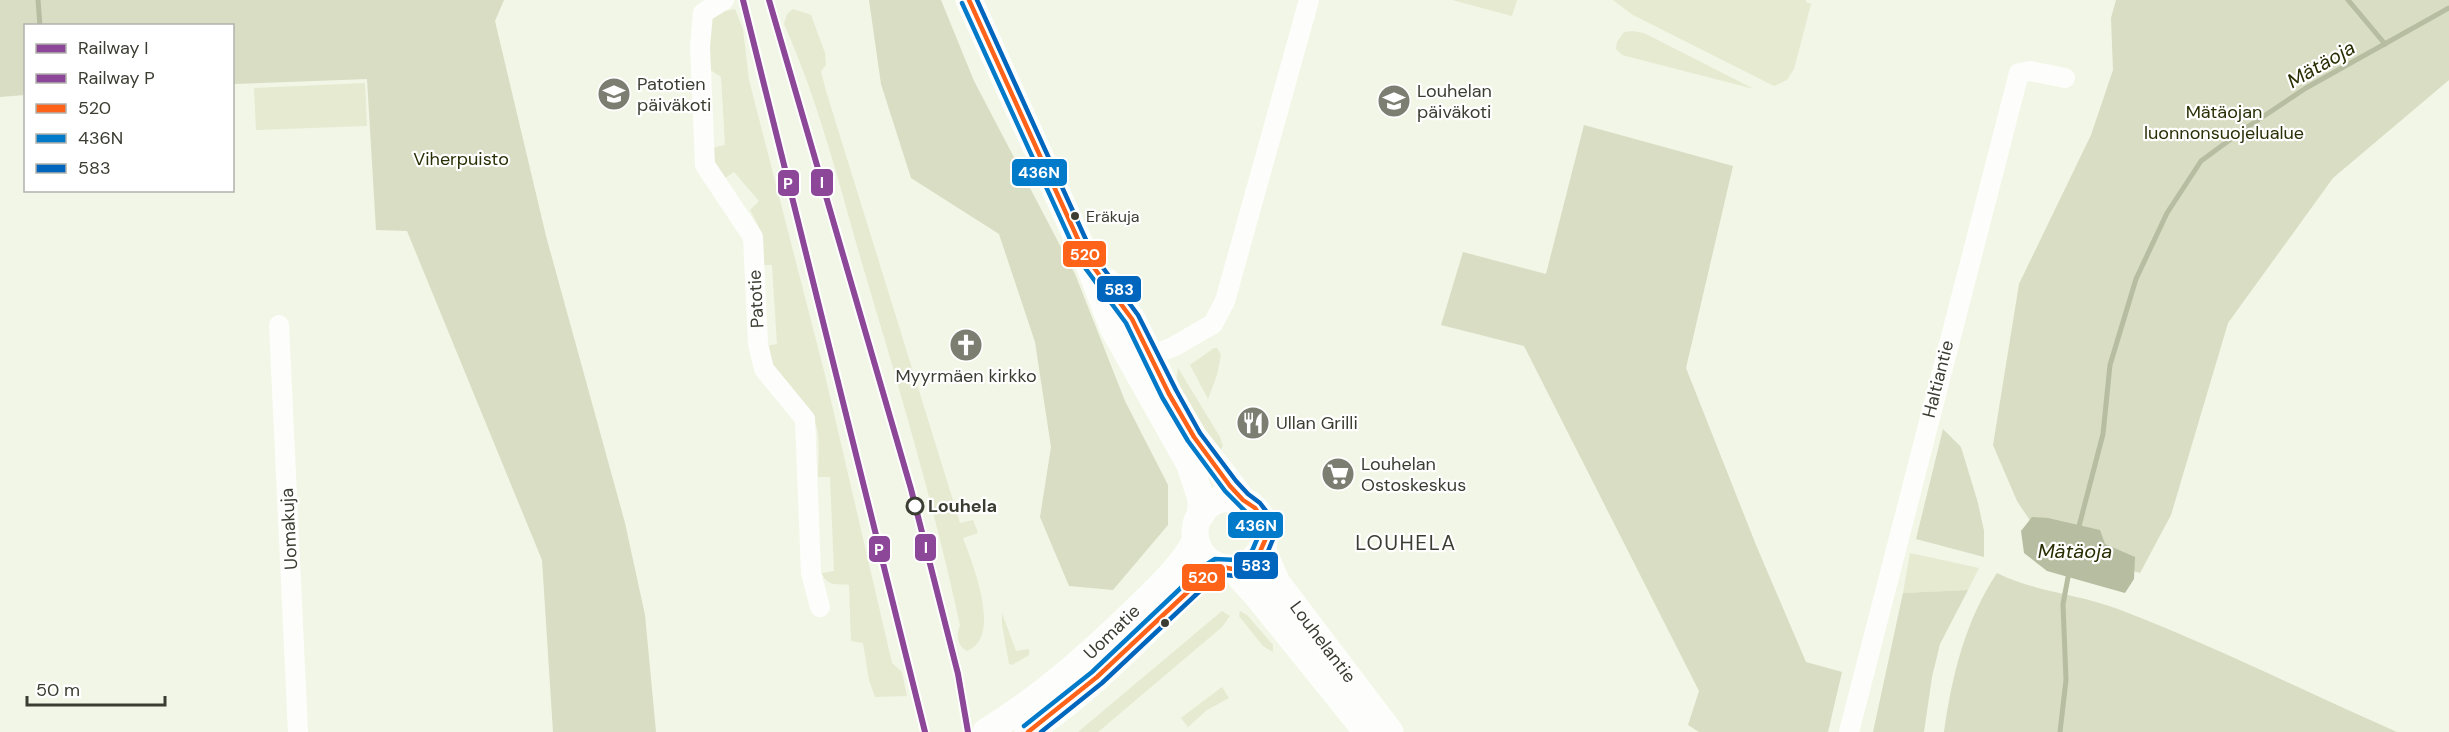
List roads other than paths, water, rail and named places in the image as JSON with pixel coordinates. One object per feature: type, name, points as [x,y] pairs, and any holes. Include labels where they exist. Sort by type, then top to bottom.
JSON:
[{"type":"main road","points":[[969,0],[1086,257],[1113,328],[1141,359],[1170,394],[1194,437],[1244,500],[1255,508],[1262,518],[1266,538],[1262,549],[1249,564],[1224,567],[1204,556],[1198,527],[1201,499],[1191,465],[1141,359]]},
{"type":"main road","points":[[1198,527],[1210,504],[1232,498],[1244,500]]},
{"type":"main road","name":"Uomatie","points":[[986,732],[1032,702],[1093,652],[1174,572],[1198,527]]},
{"type":"main road","name":"Louhelantie","points":[[1262,549],[1277,583],[1390,732]]},
{"type":"main road","name":"Uomatie","points":[[1028,732],[1070,702],[1190,587],[1224,567]]},
{"type":"main road","name":"Louhelantie","points":[[1224,567],[1259,598],[1367,732]]},
{"type":"street","name":"Patotie","points":[[724,0],[703,13],[699,47],[705,165],[753,237],[758,344],[764,369],[806,420],[811,573],[820,607]]},
{"type":"street","points":[[1141,359],[1173,346],[1213,324],[1225,302],[1309,0]]},
{"type":"street","name":"Haltiantie","points":[[1849,732],[2019,74],[2030,71],[2065,78]]},
{"type":"street","name":"Uomakuja","points":[[279,325],[298,732]]},
{"type":"water","name":"Mätäoja","points":[[2032,517],[2048,518],[2100,530],[2105,544],[2135,557],[2134,579],[2125,593],[2047,571],[2024,553],[2021,531]]},
{"type":"waterway","points":[[38,0],[40,24]]},
{"type":"waterway","points":[[2348,0],[2385,44]]},
{"type":"waterway","name":"Mätäoja","points":[[2078,530],[2103,434],[2110,365],[2136,279],[2167,213],[2201,161],[2306,88],[2449,8]]},
{"type":"waterway","name":"Mätäoja","points":[[2060,732],[2066,680],[2063,604],[2069,572]]},
{"type":"rail line","name":"P","points":[[743,0],[925,732]]},
{"type":"rail line","name":"I","points":[[769,0],[911,489],[958,674],[968,732]]},
{"type":"place","name":"Patotien päiväkoti","points":[[614,94]]},
{"type":"place","name":"Louhelan päiväkoti","points":[[1394,101]]},
{"type":"place","name":"Eräkuja","points":[[1075,216]]},
{"type":"place","name":"Myyrmäen kirkko","points":[[966,345]]},
{"type":"place","name":"Ullan Grilli","points":[[1253,423]]},
{"type":"place","name":"Louhelan Ostoskeskus","points":[[1338,474]]},
{"type":"place","name":"Louhela","points":[[915,506]]},
{"type":"district","name":"LOUHELA","points":[[1406,543]]},
{"type":"park label","name":"Mätäojan luonnonsuojelualue","points":[[2224,122]]},
{"type":"park label","name":"Viherpuisto","points":[[461,159]]}]
